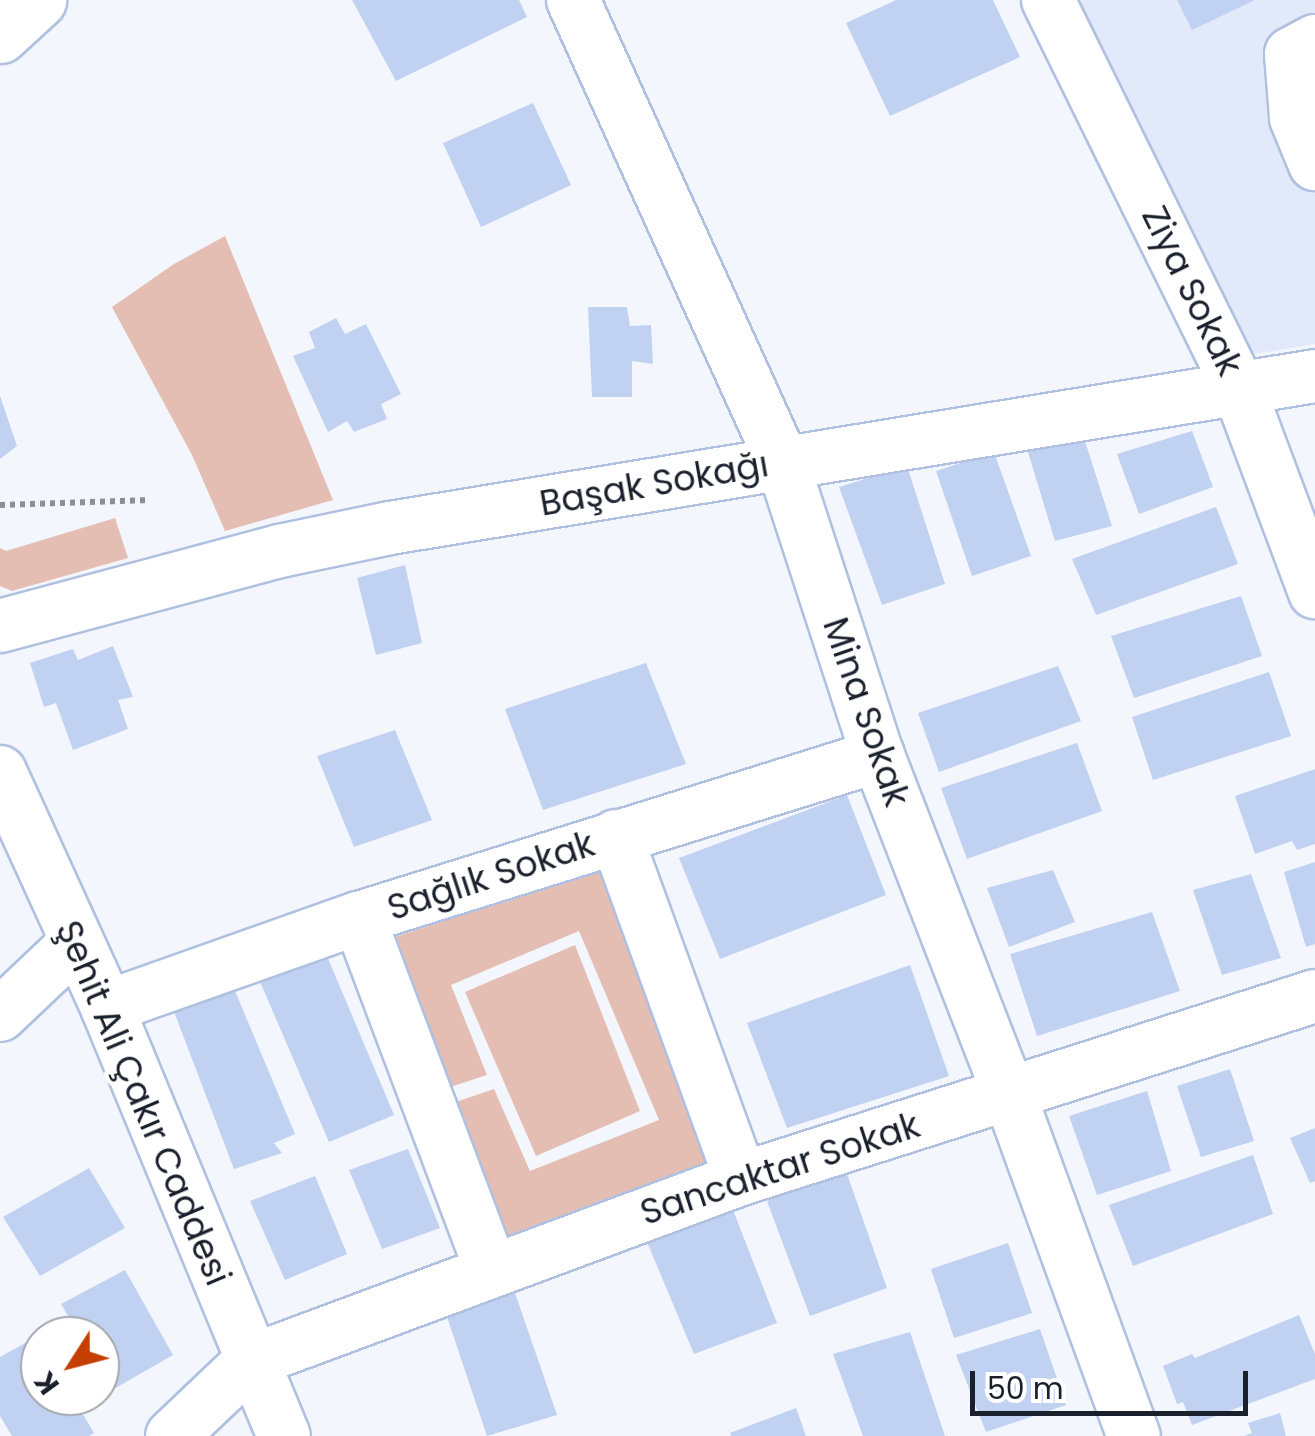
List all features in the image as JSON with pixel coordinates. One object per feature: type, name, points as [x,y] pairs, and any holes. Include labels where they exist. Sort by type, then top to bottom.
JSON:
[{"type":"main road","points":[[0,35],[38,0]]},
{"type":"street","name":"Mina Sokak","points":[[572,0],[782,461],[878,756],[1010,1096],[1134,1436]]},
{"type":"street","name":"Ziya Sokak","points":[[1048,0],[1240,389],[1315,592]]},
{"type":"street","points":[[1315,41],[1291,54],[1296,118],[1315,164]]},
{"type":"street","name":"Başak Sokağı","points":[[0,626],[298,547],[782,461],[1315,376]]},
{"type":"street","name":"Sağlık Sokak","points":[[107,1007],[359,918],[878,756]]},
{"type":"street","name":"Şehit Ali Çakır Caddesi","points":[[0,772],[107,1007],[284,1436]]},
{"type":"street","points":[[616,836],[741,1179]]},
{"type":"street","points":[[359,918],[491,1270]]},
{"type":"street","points":[[0,1015],[77,942]]},
{"type":"street","name":"Sancaktar Sokak","points":[[252,1361],[741,1179],[1315,996]]},
{"type":"street","points":[[172,1436],[252,1361]]},
{"type":"path","points":[[0,505],[150,500]]},
{"type":"shaded area","points":[[1064,0],[1315,0],[1315,344],[1242,356]]},
{"type":"shaded area","points":[[225,236],[333,500],[225,531],[192,455],[112,307],[174,264]]},
{"type":"shaded area","points":[[115,518],[128,558],[12,591],[0,586],[0,548],[6,551]]},
{"type":"shaded area","points":[[612,866],[716,1164],[507,1238],[447,1105],[494,1089],[530,1171],[659,1120],[579,931],[451,985],[487,1075],[441,1090],[383,941]]},
{"type":"shaded area","points":[[575,945],[640,1111],[536,1156],[465,992]]},
{"type":"building","points":[[352,0],[519,0],[527,17],[396,81]]},
{"type":"building","points":[[896,0],[993,0],[1020,57],[890,116],[846,23]]},
{"type":"building","points":[[1177,0],[1255,0],[1192,30]]},
{"type":"building","points":[[533,103],[571,185],[481,227],[443,143]]},
{"type":"building","points":[[588,307],[627,307],[630,326],[651,325],[653,364],[632,361],[632,397],[592,397]]},
{"type":"building","points":[[336,318],[345,334],[366,324],[401,394],[381,404],[387,419],[354,432],[347,421],[328,432],[293,356],[315,348],[309,332]]},
{"type":"building","points":[[0,396],[17,446],[0,459]]},
{"type":"building","points":[[1192,431],[1213,487],[1139,514],[1117,454]]},
{"type":"building","points":[[1084,438],[1112,526],[1055,541],[1028,452]]},
{"type":"building","points":[[994,452],[1031,556],[972,576],[936,471]]},
{"type":"building","points":[[907,466],[945,584],[882,605],[839,487]]},
{"type":"building","points":[[1216,507],[1238,564],[1096,615],[1072,559]]},
{"type":"building","points":[[405,565],[422,643],[376,655],[357,578]]},
{"type":"building","points":[[1241,596],[1262,656],[1134,698],[1111,636]]},
{"type":"building","points":[[113,646],[133,697],[118,700],[128,729],[73,750],[56,703],[44,707],[30,663],[73,649],[78,660]]},
{"type":"building","points":[[646,663],[686,764],[543,810],[505,709]]},
{"type":"building","points":[[1058,666],[1081,721],[939,772],[918,713]]},
{"type":"building","points":[[1269,672],[1291,736],[1153,780],[1132,717]]},
{"type":"building","points":[[395,730],[432,820],[354,847],[317,756]]},
{"type":"building","points":[[1077,743],[1102,811],[967,859],[941,788]]},
{"type":"building","points":[[1315,769],[1315,844],[1297,850],[1292,841],[1255,854],[1235,796]]},
{"type":"building","points":[[847,795],[886,895],[720,959],[679,858]]},
{"type":"building","points":[[1315,862],[1315,944],[1306,947],[1284,872]]},
{"type":"building","points":[[1053,870],[1075,922],[1009,947],[987,888]]},
{"type":"building","points":[[1251,874],[1281,958],[1222,975],[1193,890]]},
{"type":"building","points":[[1152,912],[1180,991],[1037,1036],[1010,954]]},
{"type":"building","points":[[324,949],[394,1115],[329,1142],[258,977]]},
{"type":"building","points":[[910,965],[949,1076],[787,1128],[747,1023]]},
{"type":"building","points":[[230,979],[295,1134],[274,1143],[282,1153],[234,1169],[168,996]]},
{"type":"building","points":[[1230,1069],[1254,1141],[1201,1157],[1177,1086]]},
{"type":"building","points":[[1147,1091],[1171,1171],[1097,1195],[1069,1116]]},
{"type":"building","points":[[1315,1128],[1315,1181],[1310,1183],[1290,1138]]},
{"type":"building","points":[[408,1149],[440,1228],[382,1249],[349,1170]]},
{"type":"building","points":[[1253,1155],[1273,1214],[1133,1266],[1109,1205]]},
{"type":"building","points":[[89,1168],[125,1228],[40,1276],[3,1217]]},
{"type":"building","points":[[846,1171],[887,1288],[810,1316],[767,1201]]},
{"type":"building","points":[[315,1176],[347,1254],[285,1280],[250,1201]]},
{"type":"building","points":[[733,1210],[777,1323],[694,1354],[647,1242]]},
{"type":"building","points":[[1008,1243],[1032,1313],[954,1338],[931,1269]]},
{"type":"building","points":[[125,1270],[173,1355],[120,1385],[120,1316],[68,1316],[61,1304]]},
{"type":"building","points":[[515,1293],[557,1415],[487,1436],[446,1314]]},
{"type":"building","points":[[1299,1315],[1315,1354],[1315,1379],[1192,1425],[1183,1402],[1177,1404],[1163,1366],[1192,1354],[1195,1358]]},
{"type":"building","points":[[1040,1329],[1066,1405],[986,1432],[956,1355]]},
{"type":"building","points":[[910,1332],[945,1436],[863,1436],[833,1354]]},
{"type":"building","points":[[20,1346],[20,1416],[84,1416],[94,1433],[12,1436],[0,1416],[0,1357]]},
{"type":"building","points":[[796,1408],[806,1436],[731,1436],[730,1433]]},
{"type":"building","points":[[1280,1413],[1286,1436],[1244,1436],[1252,1433],[1248,1423]]}]
